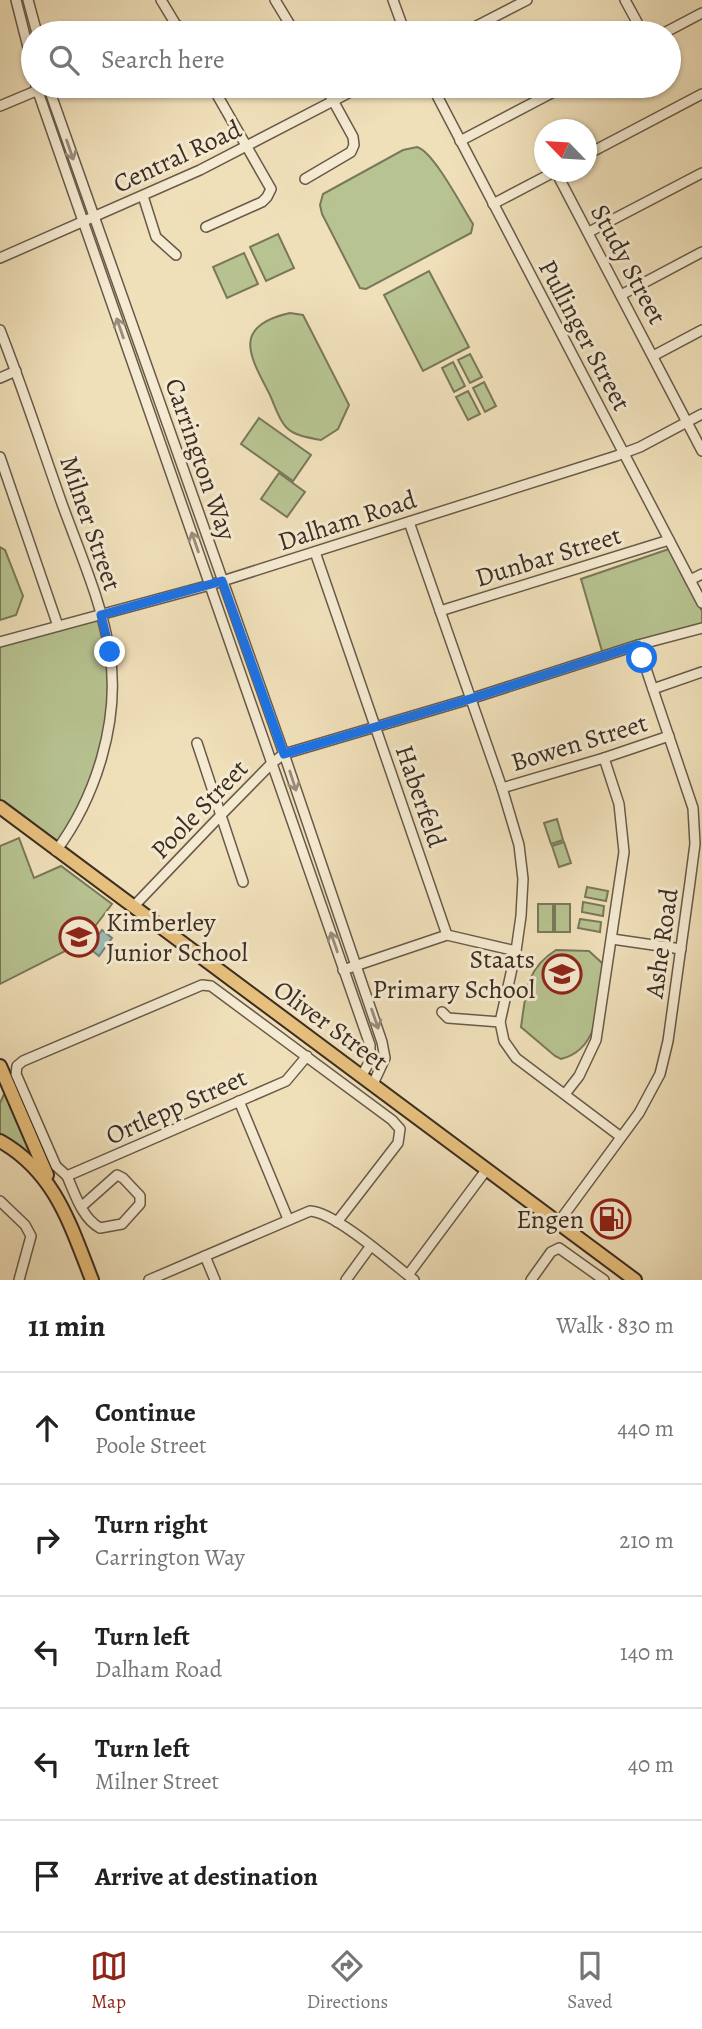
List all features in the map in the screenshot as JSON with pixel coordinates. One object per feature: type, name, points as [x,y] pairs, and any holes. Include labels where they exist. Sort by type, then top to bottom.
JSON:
[{"type":"highway","name":"Oliver Street","points":[[0,807],[635,1280]]},
{"type":"highway","points":[[0,1066],[90,1280]]},
{"type":"highway","points":[[0,1141],[32,1163],[55,1192]]},
{"type":"highway","points":[[0,1148],[24,1164],[43,1184],[90,1280]]},
{"type":"street","points":[[16,0],[21,21]]},
{"type":"street","points":[[28,0],[34,21]]},
{"type":"street","points":[[162,0],[174,21]]},
{"type":"street","points":[[275,0],[288,21]]},
{"type":"street","points":[[393,0],[401,21]]},
{"type":"street","points":[[486,21],[527,0]]},
{"type":"street","points":[[625,0],[636,21]]},
{"type":"street","points":[[681,24],[702,13]]},
{"type":"street","points":[[597,149],[702,94]]},
{"type":"street","points":[[0,106],[21,96]]},
{"type":"street","name":"Carrington Way","points":[[40,98],[370,1045],[370,1061],[362,1075]]},
{"type":"street","name":"Carrington Way","points":[[52,98],[284,754],[384,1048],[384,1063],[373,1084]]},
{"type":"street","points":[[206,227],[262,202],[271,189],[219,98]]},
{"type":"street","points":[[304,179],[353,149],[355,142],[332,98]]},
{"type":"street","name":"Central Road","points":[[0,258],[248,147],[340,98]]},
{"type":"street","name":"Pullinger Street","points":[[438,98],[702,603]]},
{"type":"street","points":[[460,141],[542,98]]},
{"type":"street","points":[[589,232],[702,173]]},
{"type":"street","points":[[493,204],[536,182]]},
{"type":"street","name":"Study Street","points":[[561,182],[702,451]]},
{"type":"street","points":[[143,196],[156,237],[176,255]]},
{"type":"street","points":[[621,295],[702,252]]},
{"type":"street","name":"Milner Street","points":[[0,330],[101,615],[112,669],[107,734],[94,780],[85,804],[56,850]]},
{"type":"street","points":[[653,356],[702,330]]},
{"type":"street","points":[[0,378],[16,371]]},
{"type":"street","name":"Dalham Road","points":[[0,642],[210,585],[623,454],[702,414]]},
{"type":"street","points":[[0,457],[58,626]]},
{"type":"street","points":[[409,522],[502,788],[519,845],[523,879],[516,951],[500,1022],[504,1041],[516,1058],[621,1137]]},
{"type":"street","name":"Dunbar Street","points":[[440,611],[669,540]]},
{"type":"street","name":"Haberfeld","points":[[315,552],[447,935]]},
{"type":"street","points":[[690,580],[702,574]]},
{"type":"street","name":"Poole Street","points":[[134,906],[272,763],[284,754],[376,728],[638,645],[702,628]]},
{"type":"street","name":"Ashe Road","points":[[558,1223],[646,1101],[664,1060],[681,949],[695,844],[695,822],[690,795],[638,645]]},
{"type":"street","points":[[653,689],[702,672]]},
{"type":"street","name":"Bowen Street","points":[[502,788],[669,736]]},
{"type":"street","points":[[197,743],[243,882]]},
{"type":"street","points":[[565,1094],[579,1076],[596,1040],[624,841],[619,804],[604,758]]},
{"type":"street","points":[[343,970],[447,935],[516,951]]},
{"type":"street","points":[[612,939],[681,949]]},
{"type":"street","points":[[81,1207],[117,1175],[140,1196],[141,1201],[139,1207],[122,1224],[100,1228],[91,1222],[81,1207],[67,1175],[56,1166],[17,1076],[17,1066],[23,1061],[202,985],[213,987],[307,1056],[392,1120],[401,1133],[398,1143],[337,1222]]},
{"type":"street","points":[[442,1012],[448,1018],[500,1022]]},
{"type":"street","name":"Ortlepp Street","points":[[67,1175],[286,1081],[307,1056]]},
{"type":"street","points":[[239,1101],[288,1219]]},
{"type":"street","points":[[149,1280],[310,1211],[322,1213],[337,1222],[411,1278],[486,1169]]},
{"type":"street","points":[[0,1201],[29,1230],[31,1242],[19,1280]]},
{"type":"street","points":[[346,1280],[370,1247]]},
{"type":"street","points":[[531,1280],[551,1252],[559,1248],[604,1280]]},
{"type":"street","points":[[205,1256],[215,1280]]},
{"type":"green space","points":[[417,147],[424,151],[447,181],[473,224],[471,233],[366,289],[360,288],[322,214],[320,205],[323,194],[403,150]]},
{"type":"green space","points":[[278,234],[294,268],[266,281],[250,247]]},
{"type":"green space","points":[[244,253],[258,284],[227,298],[213,267]]},
{"type":"green space","points":[[429,271],[469,347],[423,371],[384,295]]},
{"type":"green space","points":[[290,313],[303,315],[349,405],[338,429],[321,440],[298,435],[283,424],[252,354],[250,344],[259,326]]},
{"type":"green space","points":[[470,354],[482,377],[470,383],[458,360]]},
{"type":"green space","points":[[453,362],[465,386],[454,392],[442,368]]},
{"type":"green space","points":[[484,382],[496,406],[485,412],[473,388]]},
{"type":"green space","points":[[468,391],[480,414],[468,420],[456,397]]},
{"type":"green space","points":[[259,418],[311,455],[293,481],[241,444]]},
{"type":"green space","points":[[279,473],[305,492],[287,517],[261,499]]},
{"type":"green space","points":[[0,547],[5,550],[23,596],[16,615],[0,620]]},
{"type":"green space","points":[[669,549],[702,611],[702,626],[604,658],[581,579]]},
{"type":"green space","points":[[101,615],[112,695],[95,778],[59,846],[0,802],[0,643]]},
{"type":"green space","points":[[557,819],[563,840],[551,844],[544,823]]},
{"type":"green space","points":[[19,838],[34,878],[61,866],[112,904],[83,942],[0,984],[0,846]]},
{"type":"green space","points":[[564,842],[571,863],[559,867],[552,846]]},
{"type":"green space","points":[[587,887],[608,891],[606,901],[585,897]]},
{"type":"green space","points":[[583,902],[604,906],[603,916],[582,912]]},
{"type":"green space","points":[[538,904],[553,904],[553,932],[538,932]]},
{"type":"green space","points":[[555,904],[570,904],[570,932],[555,932]]},
{"type":"green space","points":[[580,919],[601,922],[600,932],[578,928]]},
{"type":"green space","points":[[556,950],[589,951],[603,964],[599,1006],[591,1034],[584,1045],[561,1059],[521,1027],[526,993],[533,974],[538,965]]},
{"type":"green space","points":[[6,1090],[40,1167],[0,1139],[0,1103]]},
{"type":"water","points":[[102,930],[112,938],[99,956],[89,948]]},
{"type":"place","name":"Kimberley Junior School","points":[[79,937]]},
{"type":"place","name":"Staats Primary School","points":[[562,974]]},
{"type":"place","name":"Engen","points":[[611,1219]]},
{"type":"route","points":[[110,652],[101,615],[222,581],[284,754],[376,728],[638,645],[642,658]]}]
